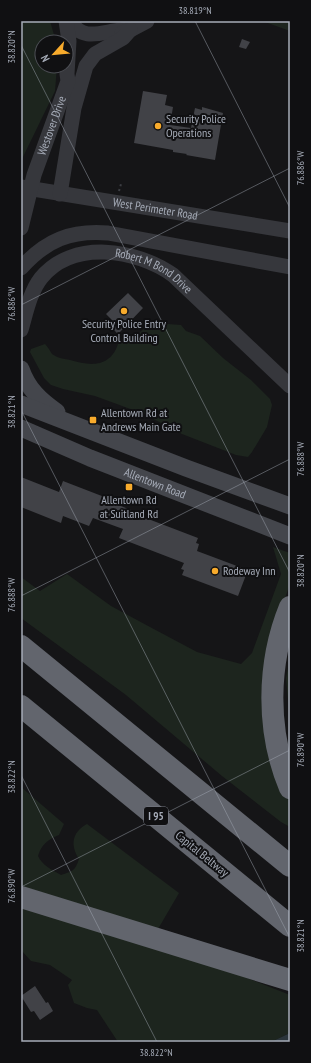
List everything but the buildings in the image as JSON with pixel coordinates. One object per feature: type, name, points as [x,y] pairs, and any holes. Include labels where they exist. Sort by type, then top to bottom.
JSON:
[{"type":"highway","points":[[290,607],[276,655],[272,689],[272,705],[278,752],[290,788]]},
{"type":"highway","points":[[21,646],[290,866]]},
{"type":"highway","name":"Capital Beltway","points":[[21,706],[290,926]]},
{"type":"highway","points":[[21,897],[290,980]]},
{"type":"main road","points":[[21,369],[28,384],[35,394],[77,426]]},
{"type":"main road","name":"Allentown Road","points":[[21,404],[290,506]]},
{"type":"main road","name":"Allentown Road","points":[[25,432],[290,536]]},
{"type":"street","points":[[68,82],[74,76],[81,58],[102,46],[117,34],[130,30],[148,21]]},
{"type":"street","points":[[68,24],[73,25],[87,33],[97,34],[120,30],[130,30]]},
{"type":"street","points":[[68,24],[76,37],[102,46]]},
{"type":"street","name":"Westover Drive","points":[[21,228],[26,188],[68,82],[68,24]]},
{"type":"street","name":"Westover Drive","points":[[60,194],[74,108],[82,78],[86,66],[102,46]]},
{"type":"street","name":"West Perimeter Road","points":[[26,188],[290,231]]},
{"type":"street","name":"Robert M Bond Drive","points":[[21,268],[38,252],[53,242],[75,234],[94,232],[108,233],[290,267]]},
{"type":"street","name":"Robert M Bond Drive","points":[[21,330],[34,290],[40,279],[50,268],[72,256],[109,252],[146,260],[162,267],[173,275],[290,386]]},
{"type":"path","points":[[120,191],[121,184]]},
{"type":"shaded area","points":[[21,21],[50,21],[54,34],[34,34],[34,74],[56,74],[55,91],[21,161]]},
{"type":"shaded area","points":[[290,21],[290,31],[265,22]]},
{"type":"shaded area","points":[[154,323],[181,325],[186,331],[200,336],[223,358],[251,380],[270,399],[272,405],[267,427],[248,457],[236,455],[182,434],[144,414],[95,396],[51,385],[44,378],[30,352],[31,349],[45,344],[52,354],[59,357],[85,363],[98,363],[105,361],[110,357],[118,344],[132,339],[148,325]]},
{"type":"shaded area","points":[[273,547],[290,553],[290,584],[270,640],[290,797],[290,827],[281,822],[222,776],[126,695],[21,618],[21,577],[40,591],[67,574],[111,606],[197,652],[241,664],[252,653],[281,574]]},
{"type":"shaded area","points":[[290,659],[290,722],[286,678]]},
{"type":"shaded area","points":[[21,787],[64,824],[59,835],[51,839],[41,848],[38,856],[45,865],[61,875],[75,868],[79,859],[74,849],[74,839],[78,831],[87,824],[179,893],[158,929],[21,886]]},
{"type":"shaded area","points":[[21,905],[237,974],[290,995],[290,1033],[271,1042],[118,1042],[97,1010],[74,1003],[68,985],[72,980],[50,965],[31,961],[21,950]]},
{"type":"shaded area","points":[[290,1033],[290,1042],[271,1042]]},
{"type":"place","name":"Security Police Operations","points":[[158,126]]},
{"type":"place","name":"Security Police Entry Control Building","points":[[124,311]]},
{"type":"place","name":"Allentown Rd at Andrews Main Gate","points":[[93,420]]},
{"type":"place","name":"Allentown Rd at Suitland Rd","points":[[129,487]]},
{"type":"place","name":"Rodeway Inn","points":[[215,571]]}]
